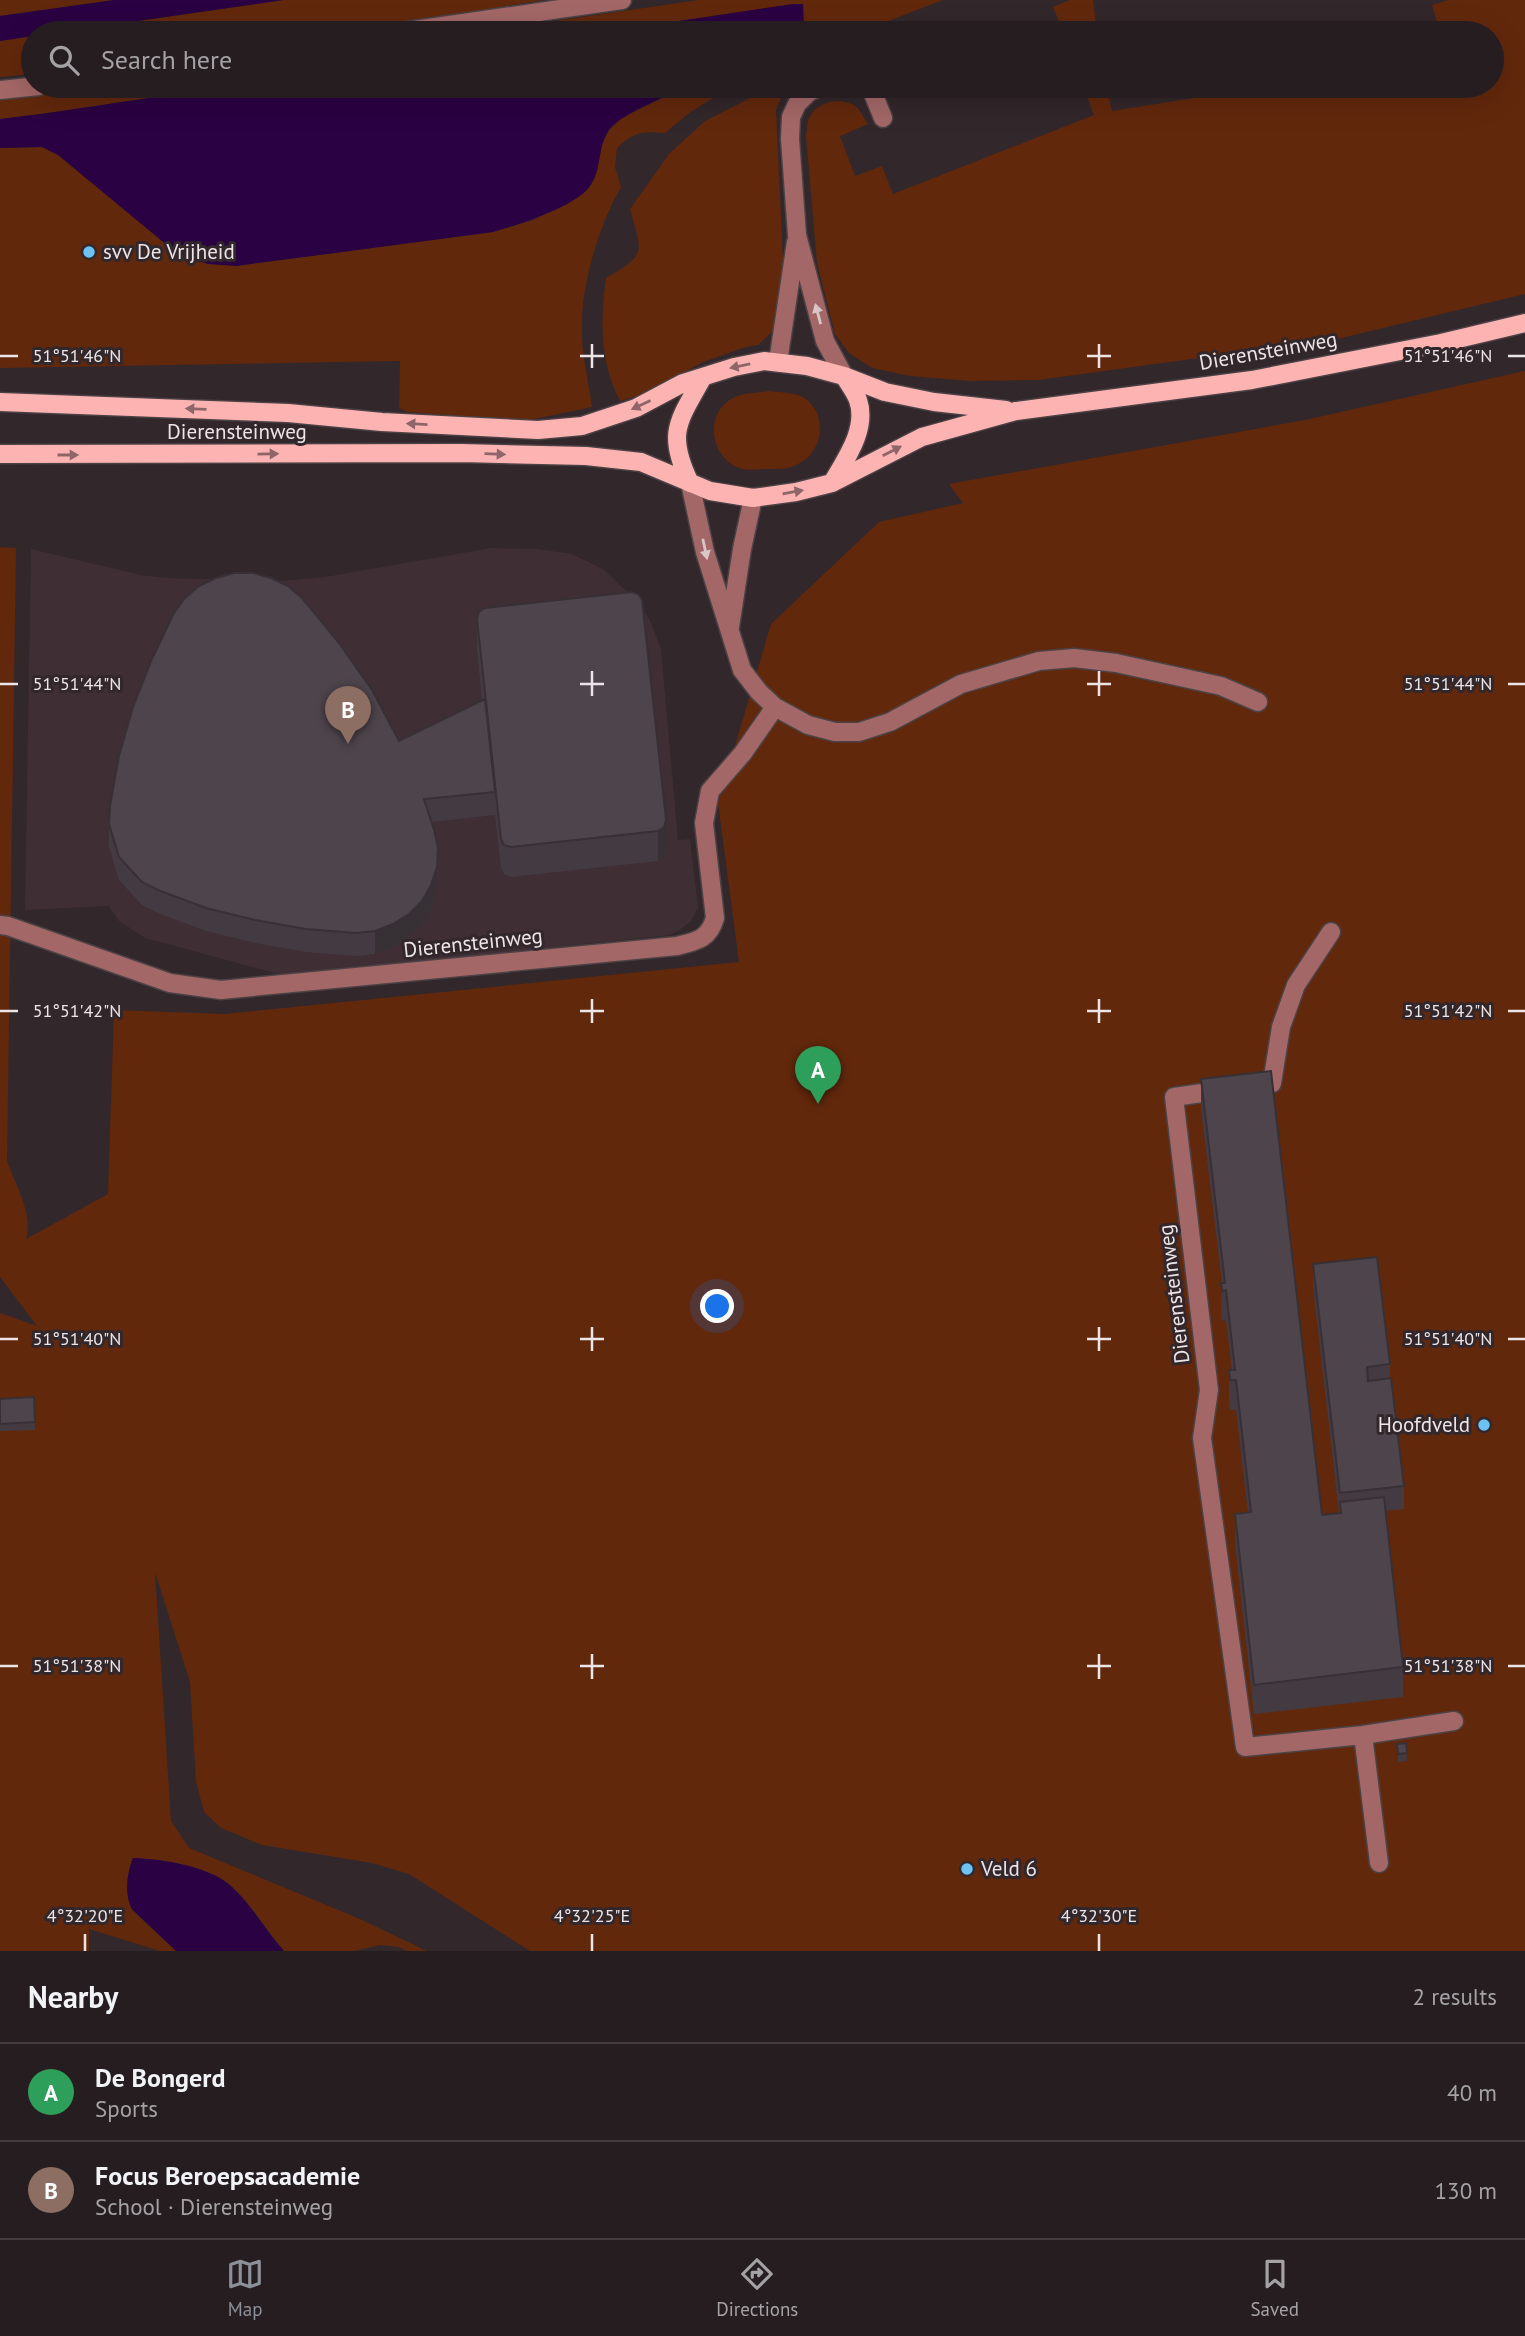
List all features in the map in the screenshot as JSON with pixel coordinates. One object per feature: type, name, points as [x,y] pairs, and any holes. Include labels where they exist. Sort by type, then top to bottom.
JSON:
[{"type":"main road","name":"Dierensteinweg","points":[[832,483],[922,437],[1016,411],[1252,380],[1525,323]]},
{"type":"main road","points":[[764,361],[807,366],[844,376],[858,397],[859,422],[853,444],[832,483],[796,492],[753,498],[710,491],[690,483],[679,459],[677,426],[703,377],[764,361]]},
{"type":"main road","name":"Dierensteinweg","points":[[844,376],[885,392],[934,402],[1016,411]]},
{"type":"main road","name":"Dierensteinweg","points":[[0,402],[288,413],[382,422],[538,430],[582,426],[636,408],[683,383],[703,377]]},
{"type":"main road","name":"Dierensteinweg","points":[[0,454],[461,453],[586,456],[641,462],[690,483]]},
{"type":"street","points":[[477,21],[622,0]]},
{"type":"street","points":[[0,90],[21,88]]},
{"type":"street","points":[[803,98],[791,117],[790,139],[797,235],[825,341],[844,376]]},
{"type":"street","points":[[875,98],[883,118]]},
{"type":"street","points":[[778,362],[797,235]]},
{"type":"street","points":[[690,483],[705,552],[742,670],[775,708],[808,725],[835,732],[859,732],[890,722],[961,684],[1039,662],[1074,658],[1116,663],[1221,686],[1258,702]]},
{"type":"street","points":[[729,634],[753,498]]},
{"type":"street","name":"Dierensteinweg","points":[[0,925],[99,956],[170,983],[220,990],[677,946],[692,942],[712,929],[715,918],[704,823],[710,791],[743,753],[775,708]]},
{"type":"street","name":"Dierensteinweg","points":[[1331,932],[1296,985],[1281,1027],[1272,1083],[1174,1097],[1209,1390],[1202,1438],[1245,1747],[1363,1735]]},
{"type":"street","points":[[1379,1864],[1363,1735],[1454,1721]]},
{"type":"shaded area","points":[[0,0],[114,0],[0,16]]},
{"type":"shaded area","points":[[114,0],[283,0],[137,21],[21,21],[21,38],[0,41],[0,16]]},
{"type":"shaded area","points":[[284,0],[544,0],[415,21],[138,21]]},
{"type":"shaded area","points":[[699,0],[943,0],[888,21],[804,21],[803,4],[683,21],[555,21]]},
{"type":"shaded area","points":[[1070,0],[1093,0],[1096,21],[1059,21],[1053,7]]},
{"type":"shaded area","points":[[1449,0],[1525,0],[1525,294],[1337,339],[1038,380],[971,381],[910,376],[872,368],[849,353],[835,334],[817,263],[806,136],[809,118],[822,105],[842,101],[859,109],[868,124],[840,136],[855,176],[882,166],[893,194],[1094,115],[1088,98],[1109,98],[1112,111],[1194,98],[1504,98],[1504,21],[1437,21],[1432,5]]},
{"type":"shaded area","points":[[793,4],[803,4],[804,21],[679,21]]},
{"type":"shaded area","points":[[21,38],[21,75],[0,77],[0,41]]},
{"type":"shaded area","points":[[21,97],[149,98],[0,119],[0,100]]},
{"type":"shaded area","points":[[149,98],[661,98],[615,124],[605,137],[590,186],[572,201],[545,214],[493,232],[236,266],[208,264],[189,258],[168,246],[58,155],[42,147],[0,148],[0,119]]},
{"type":"shaded area","points":[[663,98],[713,98],[665,133],[638,134],[617,148],[615,167],[621,187],[605,221],[592,260],[582,319],[592,407],[525,421],[407,412],[399,408],[400,361],[0,368],[0,148],[42,147],[58,155],[236,266],[493,232],[533,220],[572,200],[597,171],[602,144],[609,130],[621,118]]},
{"type":"shaded area","points":[[750,98],[781,98],[776,110],[783,261],[780,320],[758,345],[703,362],[646,393],[620,401],[613,386],[603,341],[606,278],[629,263],[638,251],[639,243],[630,209],[669,154],[705,121]]},
{"type":"shaded area","points":[[1525,371],[1525,1951],[530,1951],[409,1874],[372,1863],[262,1845],[221,1828],[204,1812],[196,1782],[190,1682],[155,1572],[171,1821],[189,1848],[360,1919],[427,1951],[407,1951],[399,1947],[380,1945],[354,1951],[284,1951],[246,1902],[223,1880],[185,1865],[133,1858],[127,1884],[132,1910],[176,1951],[160,1951],[89,1929],[89,1951],[0,1951],[0,1313],[37,1326],[0,1277],[0,547],[16,548],[7,1161],[26,1210],[26,1239],[108,1194],[114,1010],[225,1014],[739,962],[718,803],[771,624],[879,522],[963,503],[949,484],[1305,420]]},
{"type":"shaded area","points":[[769,391],[789,393],[806,399],[818,416],[820,425],[817,444],[805,460],[788,468],[752,470],[737,467],[725,459],[716,443],[714,425],[717,416],[732,398]]},
{"type":"shaded area","points":[[491,548],[537,549],[572,554],[603,569],[649,618],[661,649],[678,840],[690,839],[698,907],[692,920],[681,929],[669,935],[286,976],[145,938],[119,921],[109,906],[25,910],[31,549],[141,575],[283,581],[325,577]]},
{"type":"shaded area","points":[[133,1858],[185,1865],[223,1880],[246,1901],[284,1951],[176,1951],[132,1909],[127,1884]]},
{"type":"building","points":[[234,573],[253,573],[271,578],[288,586],[302,598],[339,643],[372,690],[399,741],[485,699],[495,792],[424,799],[438,848],[437,867],[422,901],[409,914],[393,924],[375,931],[356,933],[306,929],[255,920],[206,908],[158,890],[142,882],[119,857],[109,824],[110,806],[119,756],[133,707],[152,659],[174,613],[185,598],[199,586]]},
{"type":"building","points":[[632,592],[638,594],[642,600],[666,820],[664,827],[658,831],[511,847],[504,845],[501,839],[477,619],[479,612],[485,608]]},
{"type":"building","points":[[1271,1071],[1322,1515],[1341,1513],[1340,1502],[1384,1497],[1403,1667],[1254,1685],[1235,1514],[1251,1512],[1236,1380],[1230,1380],[1229,1370],[1235,1370],[1226,1290],[1222,1291],[1221,1283],[1225,1283],[1201,1079]]},
{"type":"building","points":[[1377,1257],[1390,1364],[1367,1367],[1368,1381],[1391,1378],[1404,1486],[1340,1493],[1313,1264]]},
{"type":"building","points":[[34,1397],[35,1422],[0,1424],[0,1399]]},
{"type":"building","points":[[1406,1743],[1407,1753],[1398,1754],[1397,1744]]},
{"type":"place","name":"svv De Vrijheid","points":[[89,252]]},
{"type":"place","name":"Focus Beroepsacademie","points":[[348,744]]},
{"type":"place","name":"De Bongerd","points":[[818,1104]]},
{"type":"place","name":"Hoofdveld","points":[[1484,1425]]},
{"type":"place","name":"Veld 6","points":[[967,1869]]}]
